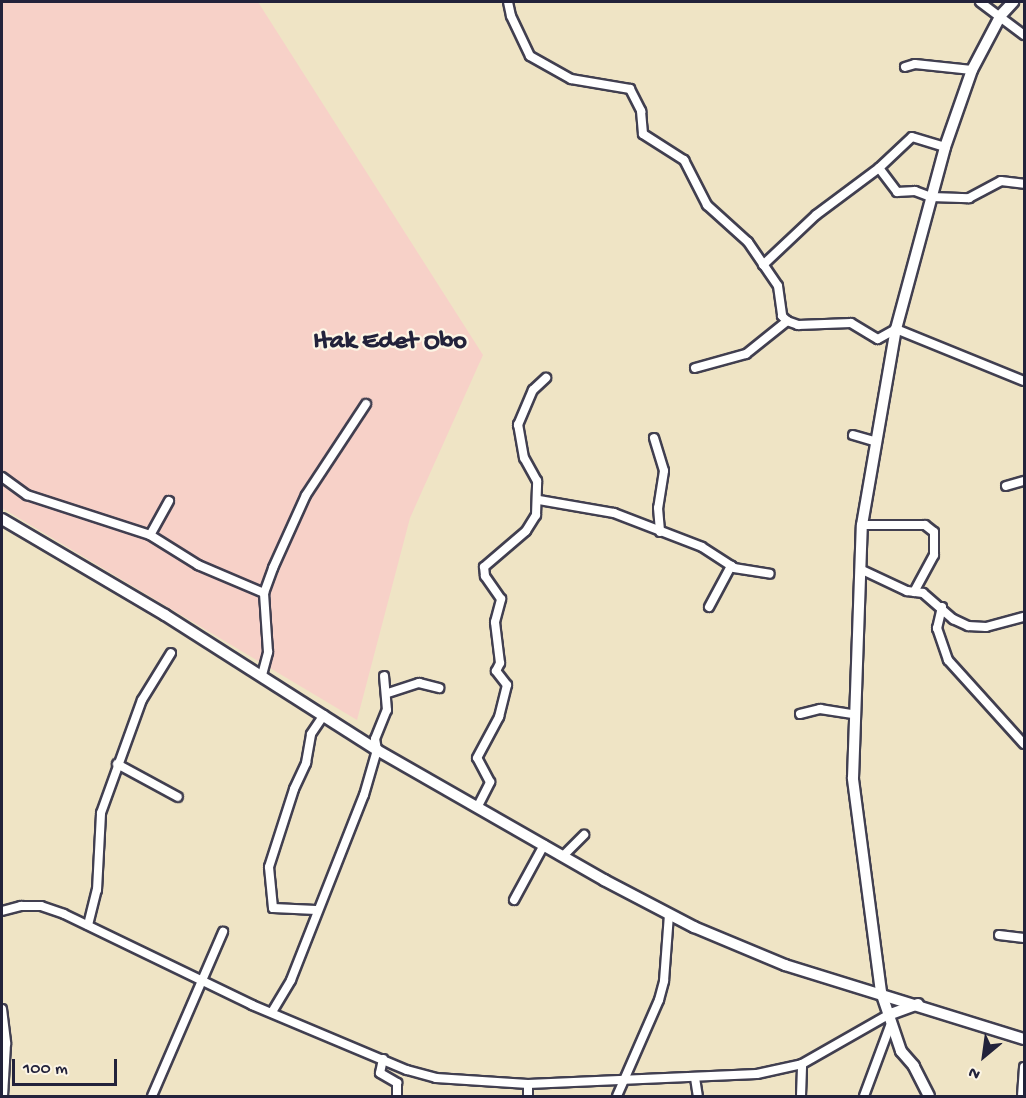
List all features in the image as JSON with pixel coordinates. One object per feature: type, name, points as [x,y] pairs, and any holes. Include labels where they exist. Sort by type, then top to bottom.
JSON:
[{"type":"street","points":[[508,2],[510,16],[530,56],[571,79],[630,89],[641,111],[643,134],[684,160],[707,205],[748,242],[779,290],[782,316],[787,321],[798,325],[851,323],[878,339],[896,329]]},
{"type":"street","points":[[980,2],[1001,15],[1024,35]]},
{"type":"street","points":[[929,1096],[889,1021],[881,992],[853,777],[862,525],[874,441],[896,329],[945,147],[972,70],[1001,15],[1013,2]]},
{"type":"street","points":[[905,67],[915,64],[972,70]]},
{"type":"street","points":[[763,266],[816,215],[879,168],[906,138],[921,138],[945,147]]},
{"type":"street","points":[[879,168],[897,192],[915,191],[932,197],[969,198],[1001,181],[1024,184]]},
{"type":"street","points":[[695,368],[746,354],[787,321]]},
{"type":"street","points":[[896,329],[1024,381]]},
{"type":"street","points":[[478,806],[490,782],[477,758],[499,717],[507,685],[496,671],[500,663],[495,622],[501,599],[485,576],[484,567],[532,524],[539,500],[537,481],[524,458],[518,425],[533,390],[546,378]]},
{"type":"street","points":[[262,675],[268,652],[264,593],[306,495],[366,404]]},
{"type":"street","points":[[853,435],[874,441]]},
{"type":"street","points":[[654,438],[664,471],[658,508],[660,532]]},
{"type":"street","points":[[2,477],[27,495],[150,535],[198,565],[264,593]]},
{"type":"street","points":[[1006,486],[1024,481]]},
{"type":"street","points":[[539,500],[605,511],[712,551],[730,566],[770,574]]},
{"type":"street","points":[[150,535],[169,501]]},
{"type":"street","points":[[2,519],[262,675],[378,750],[669,914],[784,965],[881,992],[1024,1039]]},
{"type":"street","points":[[862,525],[925,525],[934,532],[934,555],[914,592]]},
{"type":"street","points":[[709,607],[730,566]]},
{"type":"street","points":[[860,569],[914,592],[923,593],[942,607],[953,619],[978,628],[1024,617]]},
{"type":"street","points":[[942,607],[937,628],[948,660],[1024,744]]},
{"type":"street","points":[[88,925],[98,890],[101,813],[142,700],[171,653]]},
{"type":"street","points":[[272,1012],[291,980],[316,910],[363,795],[378,750],[375,739],[387,710],[388,693],[384,676]]},
{"type":"street","points":[[388,693],[419,683],[439,688]]},
{"type":"street","points":[[800,714],[820,709],[854,714]]},
{"type":"street","points":[[316,910],[273,908],[269,867],[294,789],[306,763],[311,734],[324,715]]},
{"type":"street","points":[[117,764],[178,798]]},
{"type":"street","points":[[563,856],[584,835]]},
{"type":"street","points":[[514,900],[544,845]]},
{"type":"street","points":[[2,911],[21,906],[41,906],[88,925],[272,1012],[383,1059],[436,1078],[528,1084],[622,1082],[757,1074],[802,1064],[918,1004]]},
{"type":"street","points":[[617,1096],[664,981],[669,914]]},
{"type":"street","points":[[152,1096],[223,932]]},
{"type":"street","points":[[999,935],[1024,938]]},
{"type":"street","points":[[2,1010],[3,1096]]},
{"type":"street","points":[[864,1096],[889,1021]]},
{"type":"street","points":[[383,1059],[380,1073],[397,1083],[397,1096]]},
{"type":"street","points":[[801,1096],[802,1064]]},
{"type":"street","points":[[1022,1096],[1024,1066]]},
{"type":"street","points":[[695,1078],[698,1096]]},
{"type":"street","points":[[528,1084],[528,1096]]},
{"type":"shaded area","points":[[2,2],[258,2],[483,355],[410,518],[357,720],[2,508]]},
{"type":"district","name":"Itak Edet Obo","points":[[390,343]]}]
